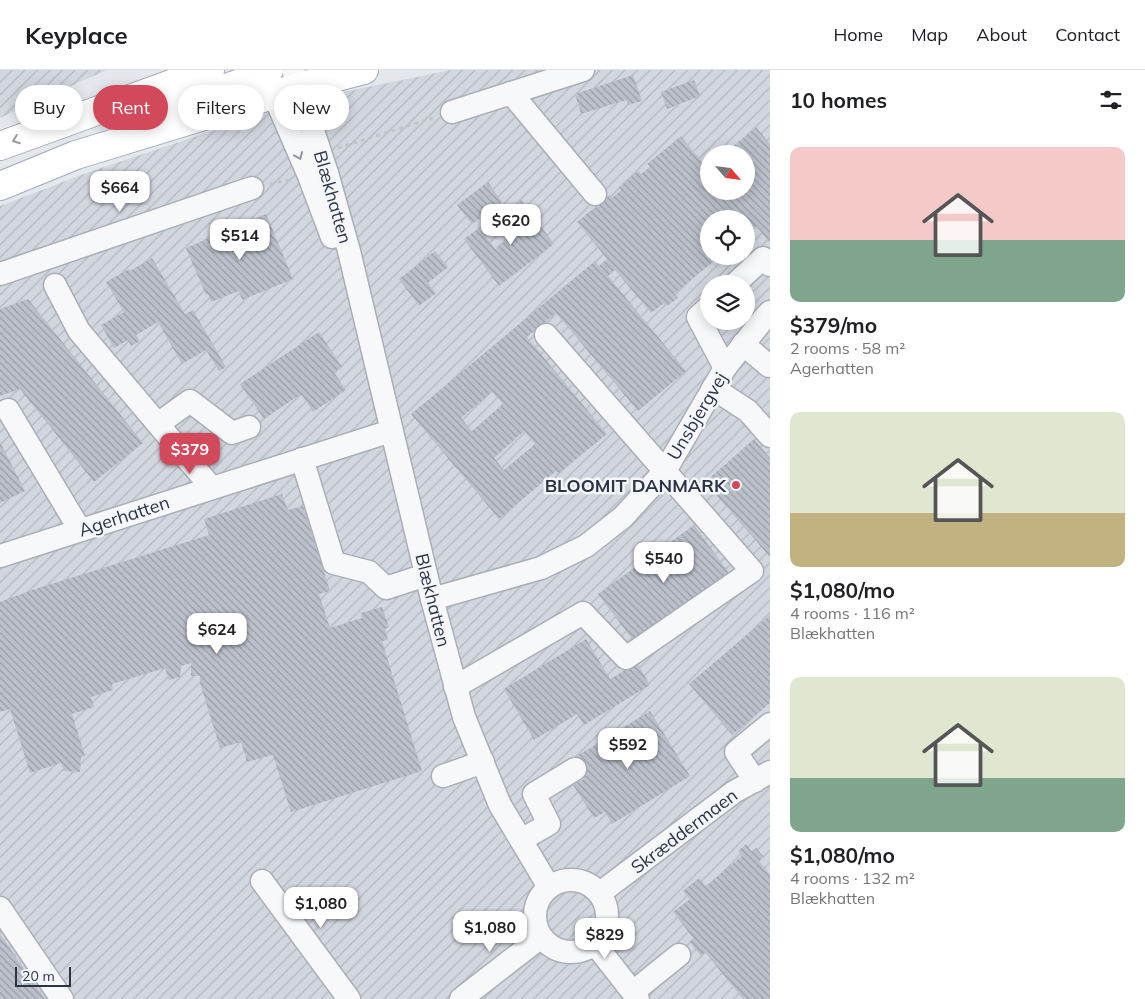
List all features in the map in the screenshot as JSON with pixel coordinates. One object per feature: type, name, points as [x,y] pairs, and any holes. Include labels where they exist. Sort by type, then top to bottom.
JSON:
[{"type":"main road","points":[[0,146],[210,70]]},
{"type":"main road","points":[[0,186],[76,155],[104,129],[278,77],[364,70]]},
{"type":"street","points":[[452,112],[583,70]]},
{"type":"street","name":"Blækhatten","points":[[278,77],[320,153],[349,251],[426,575],[464,717],[500,805],[549,887]]},
{"type":"street","name":"Blækhatten","points":[[278,77],[308,176],[337,251],[360,297]]},
{"type":"street","points":[[512,93],[595,194]]},
{"type":"street","points":[[0,274],[252,188]]},
{"type":"street","points":[[744,275],[763,258],[770,265]]},
{"type":"street","points":[[54,285],[79,331],[212,488]]},
{"type":"street","name":"Unsbjergvej","points":[[432,598],[540,568],[586,546],[623,517],[665,471],[725,368],[770,312]]},
{"type":"street","points":[[705,330],[725,368]]},
{"type":"street","points":[[456,686],[583,613],[626,658],[752,571],[546,335]]},
{"type":"street","points":[[743,344],[770,365]]},
{"type":"street","points":[[714,388],[748,411],[770,436]]},
{"type":"street","points":[[158,424],[190,401],[232,433],[249,427]]},
{"type":"street","points":[[8,410],[80,530]]},
{"type":"street","name":"Agerhatten","points":[[0,556],[391,431]]},
{"type":"street","points":[[302,459],[334,563],[369,572],[386,588],[426,575]]},
{"type":"street","points":[[762,776],[736,752],[770,724]]},
{"type":"street","points":[[443,776],[483,762]]},
{"type":"street","points":[[521,840],[549,824],[534,794],[575,769]]},
{"type":"street","name":"Skræddermaen","points":[[600,894],[734,792],[762,776]]},
{"type":"street","points":[[570,880],[582,881],[592,886],[600,894],[608,914],[602,936],[595,944],[584,950],[572,953],[560,951],[550,946],[541,937],[537,927],[536,911],[542,895],[549,887],[559,882],[570,880]]},
{"type":"street","points":[[262,881],[349,999]]},
{"type":"street","points":[[0,908],[62,999]]},
{"type":"street","points":[[461,999],[541,937]]},
{"type":"street","points":[[595,944],[635,996],[679,955]]},
{"type":"path","points":[[320,153],[452,112]]},
{"type":"shaded area","points":[[0,70],[107,70],[74,85],[15,85],[15,111],[0,118]]},
{"type":"shaded area","points":[[451,70],[770,70],[770,999],[0,999],[0,206],[89,172],[216,130],[264,130],[264,114],[274,111],[274,130],[349,130],[349,91]]},
{"type":"building","points":[[633,75],[642,101],[628,105],[626,100],[581,114],[575,94]]},
{"type":"building","points":[[694,80],[700,96],[667,109],[661,92]]},
{"type":"building","points":[[756,127],[770,144],[770,243],[755,227],[755,210],[700,210],[700,265],[709,265],[674,294],[678,298],[667,306],[664,303],[651,313],[615,270],[608,276],[686,371],[638,411],[556,313],[527,337],[607,434],[558,474],[556,471],[499,519],[411,414],[595,261],[599,266],[607,259],[577,222],[610,195],[612,198],[621,190],[619,187],[638,171],[641,174],[650,167],[647,164],[681,136],[700,159],[700,200],[755,200],[755,145],[735,145]],"holes":[[[492,392],[503,404],[472,431],[461,418]],[[524,431],[535,444],[504,470],[494,458]]]},
{"type":"building","points":[[488,182],[502,202],[472,224],[457,205]]},
{"type":"building","points":[[521,200],[554,244],[499,286],[464,239],[479,228],[495,249],[521,229],[507,211]]},
{"type":"building","points":[[266,214],[293,279],[242,300],[239,291],[211,302],[208,294],[206,295],[186,248]]},
{"type":"building","points":[[435,251],[448,267],[428,283],[436,293],[419,306],[399,279]]},
{"type":"building","points":[[152,258],[185,314],[193,310],[226,367],[219,371],[206,350],[182,364],[158,322],[136,335],[140,341],[131,346],[128,340],[114,348],[101,325],[124,312],[106,282]]},
{"type":"building","points":[[28,299],[143,443],[94,482],[20,389],[0,396],[0,309]]},
{"type":"building","points":[[319,332],[342,367],[334,372],[346,390],[313,412],[301,394],[264,419],[240,384]]},
{"type":"building","points":[[754,439],[770,458],[770,557],[705,482]]},
{"type":"building","points":[[0,442],[25,491],[0,503]]},
{"type":"building","points":[[282,494],[288,510],[303,506],[330,591],[319,594],[330,628],[362,618],[361,613],[382,607],[389,627],[385,629],[388,640],[382,641],[422,771],[291,812],[273,755],[247,762],[241,742],[220,748],[200,683],[200,676],[191,676],[191,663],[181,666],[180,677],[169,680],[165,668],[112,684],[113,690],[91,697],[94,707],[72,714],[85,756],[81,757],[80,772],[64,771],[61,763],[30,773],[10,709],[0,712],[0,602],[32,590],[209,535],[204,519]]},
{"type":"building","points":[[694,525],[729,573],[635,643],[598,594]]},
{"type":"building","points":[[770,615],[770,703],[732,735],[689,684]]},
{"type":"building","points":[[586,639],[610,679],[637,663],[650,685],[584,725],[577,714],[534,740],[504,689]]},
{"type":"building","points":[[650,711],[690,776],[612,824],[605,812],[594,818],[573,785],[584,779],[572,759]]},
{"type":"building","points":[[746,844],[751,851],[756,848],[764,857],[759,861],[770,875],[770,999],[743,999],[705,952],[701,956],[690,942],[694,939],[673,912],[690,899],[683,891],[699,878],[706,886],[742,856],[738,851]]},
{"type":"building","points":[[0,934],[45,999],[0,999]]},
{"type":"place","name":"BLOOMIT DANMARK","points":[[736,485]]}]
